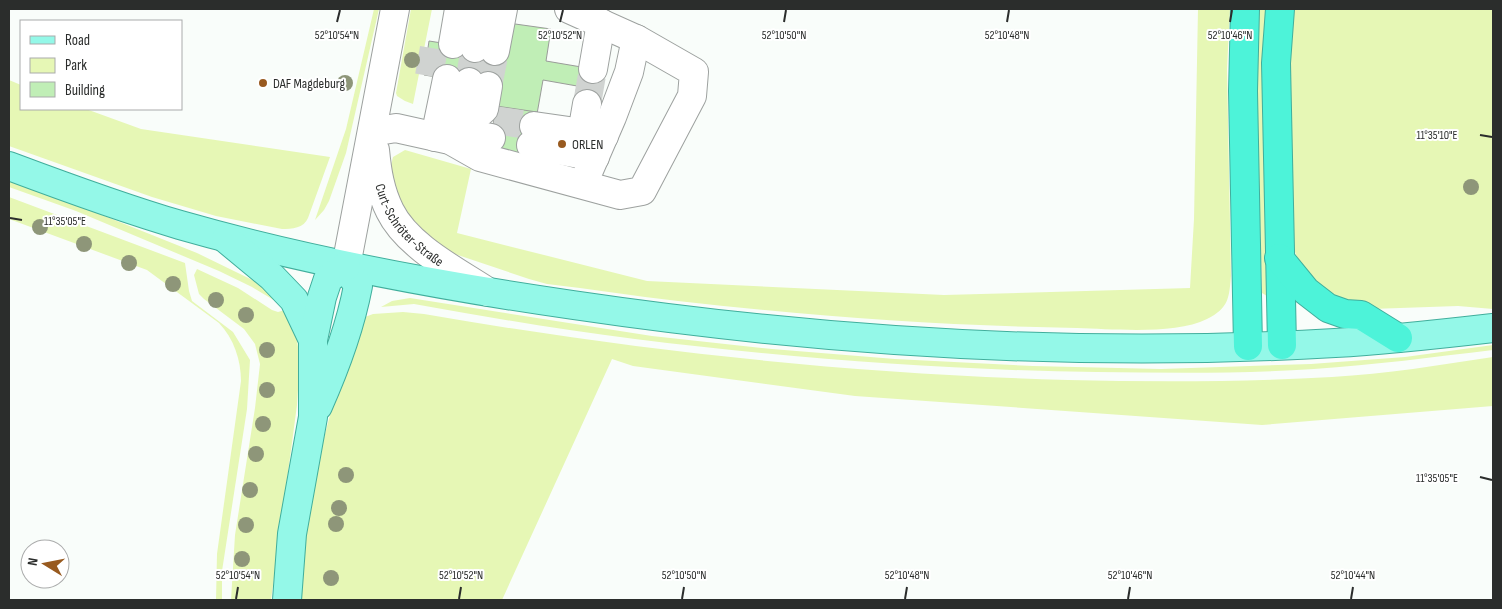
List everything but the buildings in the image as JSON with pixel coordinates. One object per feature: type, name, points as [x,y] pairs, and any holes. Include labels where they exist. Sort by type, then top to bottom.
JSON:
[{"type":"highway","points":[[1245,9],[1243,92],[1248,346]]},
{"type":"highway","points":[[1280,9],[1276,62],[1282,345]]},
{"type":"highway","points":[[1279,258],[1306,291],[1328,308],[1345,314],[1361,316],[1398,338]]},
{"type":"main road","points":[[9,166],[150,215],[346,266],[488,292],[643,315],[839,335],[992,345],[1117,348],[1282,345],[1398,338],[1493,328]]},
{"type":"main road","points":[[221,235],[283,287],[294,300],[313,340]]},
{"type":"main road","points":[[287,600],[292,534],[313,417],[313,340],[322,297],[328,280],[346,266]]},
{"type":"main road","points":[[313,417],[334,369],[355,304],[358,286],[346,266]]},
{"type":"street","name":"Curt-Schröter-Straße","points":[[346,266],[395,9]]},
{"type":"street","points":[[442,9],[464,46]]},
{"type":"street","points":[[459,9],[464,46]]},
{"type":"street","points":[[464,46],[482,9]]},
{"type":"street","points":[[464,46],[502,9]]},
{"type":"street","points":[[460,131],[458,81],[460,131],[480,157],[620,195],[642,191],[692,96],[694,72],[636,39],[569,9]]},
{"type":"street","points":[[593,69],[601,23]]},
{"type":"street","points":[[582,184],[593,142],[629,72],[636,39]]},
{"type":"street","points":[[587,104],[593,142]]},
{"type":"street","points":[[372,132],[396,128],[460,131]]},
{"type":"street","name":"Curt-Schröter-Straße","points":[[372,132],[383,195],[390,212],[398,224],[412,239],[432,255],[488,292]]},
{"type":"street","points":[[533,136],[593,142]]},
{"type":"green space","points":[[374,9],[379,9],[346,153],[329,201],[315,220],[346,129]]},
{"type":"green space","points":[[411,9],[432,9],[413,104],[397,96],[396,93]]},
{"type":"green space","points":[[1198,9],[1230,9],[1227,69],[1231,276],[1230,290],[1224,306],[1214,315],[1194,324],[1161,329],[1126,330],[927,323],[827,316],[728,306],[547,284],[443,250],[397,209],[390,169],[393,157],[405,150],[471,169],[457,233],[647,281],[944,295],[1190,288],[1194,219]]},
{"type":"green space","points":[[1258,9],[1269,9],[1270,295],[1267,296],[1262,293],[1258,146]]},
{"type":"green space","points":[[1292,9],[1493,9],[1493,309],[1458,306],[1371,309],[1339,302],[1319,286],[1302,267],[1292,241],[1287,71]]},
{"type":"green space","points":[[9,80],[20,85],[20,110],[89,110],[141,129],[330,157],[308,218],[304,224],[294,228],[282,229],[216,216],[152,197],[9,146]]},
{"type":"green space","points":[[9,180],[197,253],[269,288],[277,302],[219,271],[76,211],[9,187]]},
{"type":"green space","points":[[9,197],[185,263],[192,301],[233,332],[250,360],[247,409],[222,571],[222,600],[216,600],[217,554],[241,381],[240,365],[233,343],[219,323],[147,270],[9,219]]},
{"type":"green space","points":[[197,269],[238,288],[272,310],[278,312],[285,310],[295,327],[299,374],[297,405],[271,600],[231,600],[235,535],[260,364],[255,344],[244,329],[199,294],[194,275]]},
{"type":"green space","points":[[410,298],[652,336],[772,349],[895,359],[1033,366],[1161,369],[1311,364],[1405,357],[1493,345],[1493,350],[1404,361],[1260,372],[1206,373],[981,369],[865,362],[750,352],[580,332],[414,304],[381,307],[392,301]]},
{"type":"green space","points":[[403,312],[584,339],[744,359],[987,377],[1134,381],[1299,379],[1372,374],[1493,357],[1493,406],[1262,425],[855,396],[633,366],[612,359],[502,600],[300,600],[306,536],[316,472],[330,415],[344,373],[365,317],[373,314]]},
{"type":"tunnel","points":[[429,76],[435,42]]},
{"type":"tunnel","points":[[469,82],[475,48]]},
{"type":"tunnel","points":[[488,86],[495,51]]},
{"type":"tunnel","points":[[587,104],[593,69]]},
{"type":"tunnel","points":[[494,120],[534,126]]},
{"type":"place","name":"DAF Magdeburg","points":[[263,83]]},
{"type":"place","name":"ORLEN","points":[[562,144]]}]
